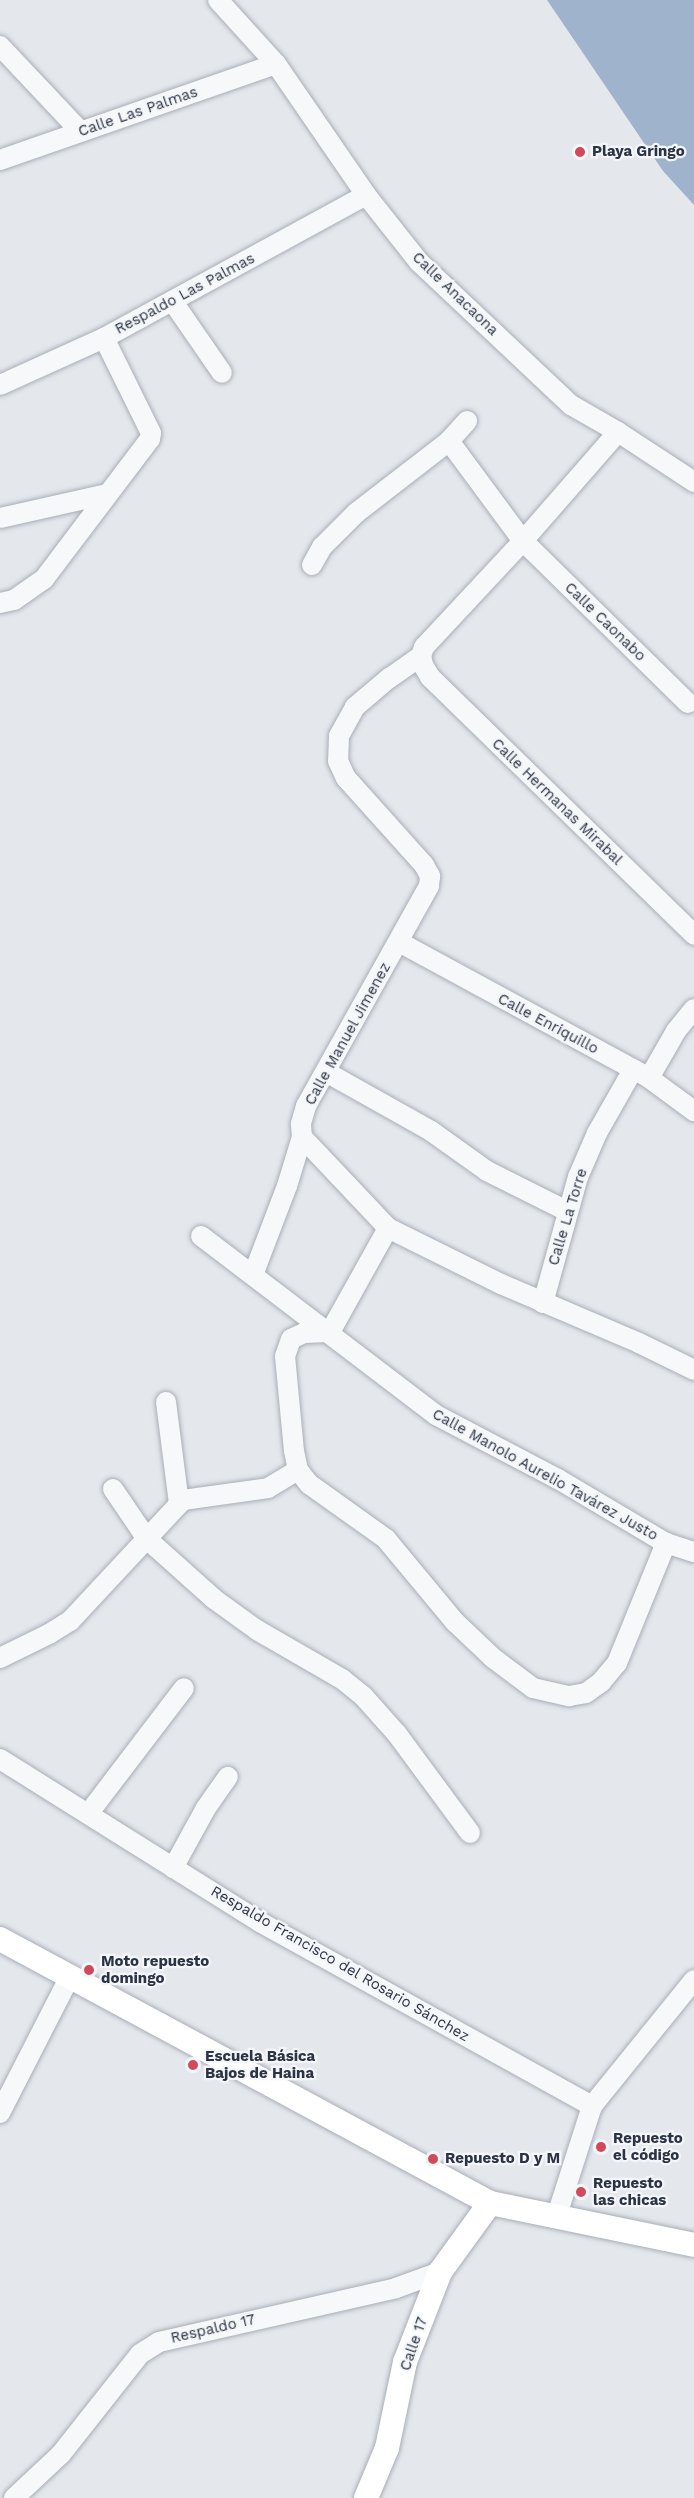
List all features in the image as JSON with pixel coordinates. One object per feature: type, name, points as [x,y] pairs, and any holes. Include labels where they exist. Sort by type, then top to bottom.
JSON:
[{"type":"main road","points":[[0,1939],[490,2203],[694,2245]]},
{"type":"main road","name":"Calle 17","points":[[366,2498],[387,2448],[405,2362],[440,2272],[490,2203]]},
{"type":"street","name":"Calle Anacaona","points":[[218,0],[276,64],[366,195],[419,261],[571,405],[618,432],[694,482]]},
{"type":"street","points":[[0,46],[81,132]]},
{"type":"street","name":"Calle Las Palmas","points":[[0,160],[276,64]]},
{"type":"street","name":"Respaldo Las Palmas","points":[[0,385],[104,338],[366,195]]},
{"type":"street","points":[[173,302],[222,373]]},
{"type":"street","points":[[0,603],[14,600],[44,579],[150,439],[151,433],[104,338]]},
{"type":"street","points":[[312,565],[322,547],[356,513],[449,441],[467,421]]},
{"type":"street","points":[[422,660],[424,647],[523,541],[618,432]]},
{"type":"street","name":"Calle Caonabo","points":[[449,441],[523,541],[688,703]]},
{"type":"street","points":[[0,518],[107,494]]},
{"type":"street","name":"Calle Hermanas Mirabal","points":[[422,660],[430,677],[694,936]]},
{"type":"street","name":"Calle Manuel Jimenez","points":[[253,1275],[287,1186],[302,1137],[301,1124],[306,1106],[429,886],[430,876],[424,865],[346,778],[338,761],[339,736],[355,707],[389,678],[422,660]]},
{"type":"street","name":"Calle Enriquillo","points":[[399,942],[641,1074],[694,1111]]},
{"type":"street","name":"Calle La Torre","points":[[543,1303],[567,1210],[597,1133],[694,1009]]},
{"type":"street","points":[[326,1072],[431,1131],[487,1171],[567,1210]]},
{"type":"street","points":[[302,1137],[388,1228],[543,1303],[639,1342],[694,1370]]},
{"type":"street","points":[[388,1228],[330,1332],[304,1333],[291,1340],[285,1356],[294,1451],[298,1470],[309,1484],[386,1539],[455,1622],[493,1658],[533,1688],[569,1696],[586,1693],[601,1682],[617,1663],[666,1543]]},
{"type":"street","name":"Calle Manolo Aurelio Tavárez Justo","points":[[201,1236],[436,1415],[558,1479],[666,1543],[694,1552]]},
{"type":"street","points":[[166,1402],[179,1504]]},
{"type":"street","points":[[0,1658],[70,1621],[179,1504],[188,1499],[270,1487],[298,1470]]},
{"type":"street","points":[[113,1489],[147,1539],[214,1599],[256,1630],[342,1679],[364,1697],[397,1734],[471,1833]]},
{"type":"street","points":[[88,1814],[184,1688]]},
{"type":"street","name":"Respaldo Francisco del Rosario Sánchez","points":[[0,1759],[260,1922],[592,2106]]},
{"type":"street","points":[[173,1868],[206,1808],[228,1777]]},
{"type":"street","points":[[0,2113],[69,1978]]},
{"type":"street","points":[[557,2215],[592,2106],[694,1980]]},
{"type":"street","name":"Respaldo 17","points":[[14,2498],[61,2454],[140,2354],[159,2342],[396,2288],[440,2272]]},
{"type":"water","points":[[547,0],[694,0],[694,205],[663,171]]},
{"type":"place","name":"Playa Gringo","points":[[580,152]]},
{"type":"place","name":"Moto repuesto domingo","points":[[89,1970]]},
{"type":"place","name":"Escuela Básica Bajos de Haina","points":[[193,2065]]},
{"type":"place","name":"Repuesto el código","points":[[601,2147]]},
{"type":"place","name":"Repuesto D y M","points":[[433,2159]]},
{"type":"place","name":"Repuesto las chicas","points":[[581,2192]]}]
